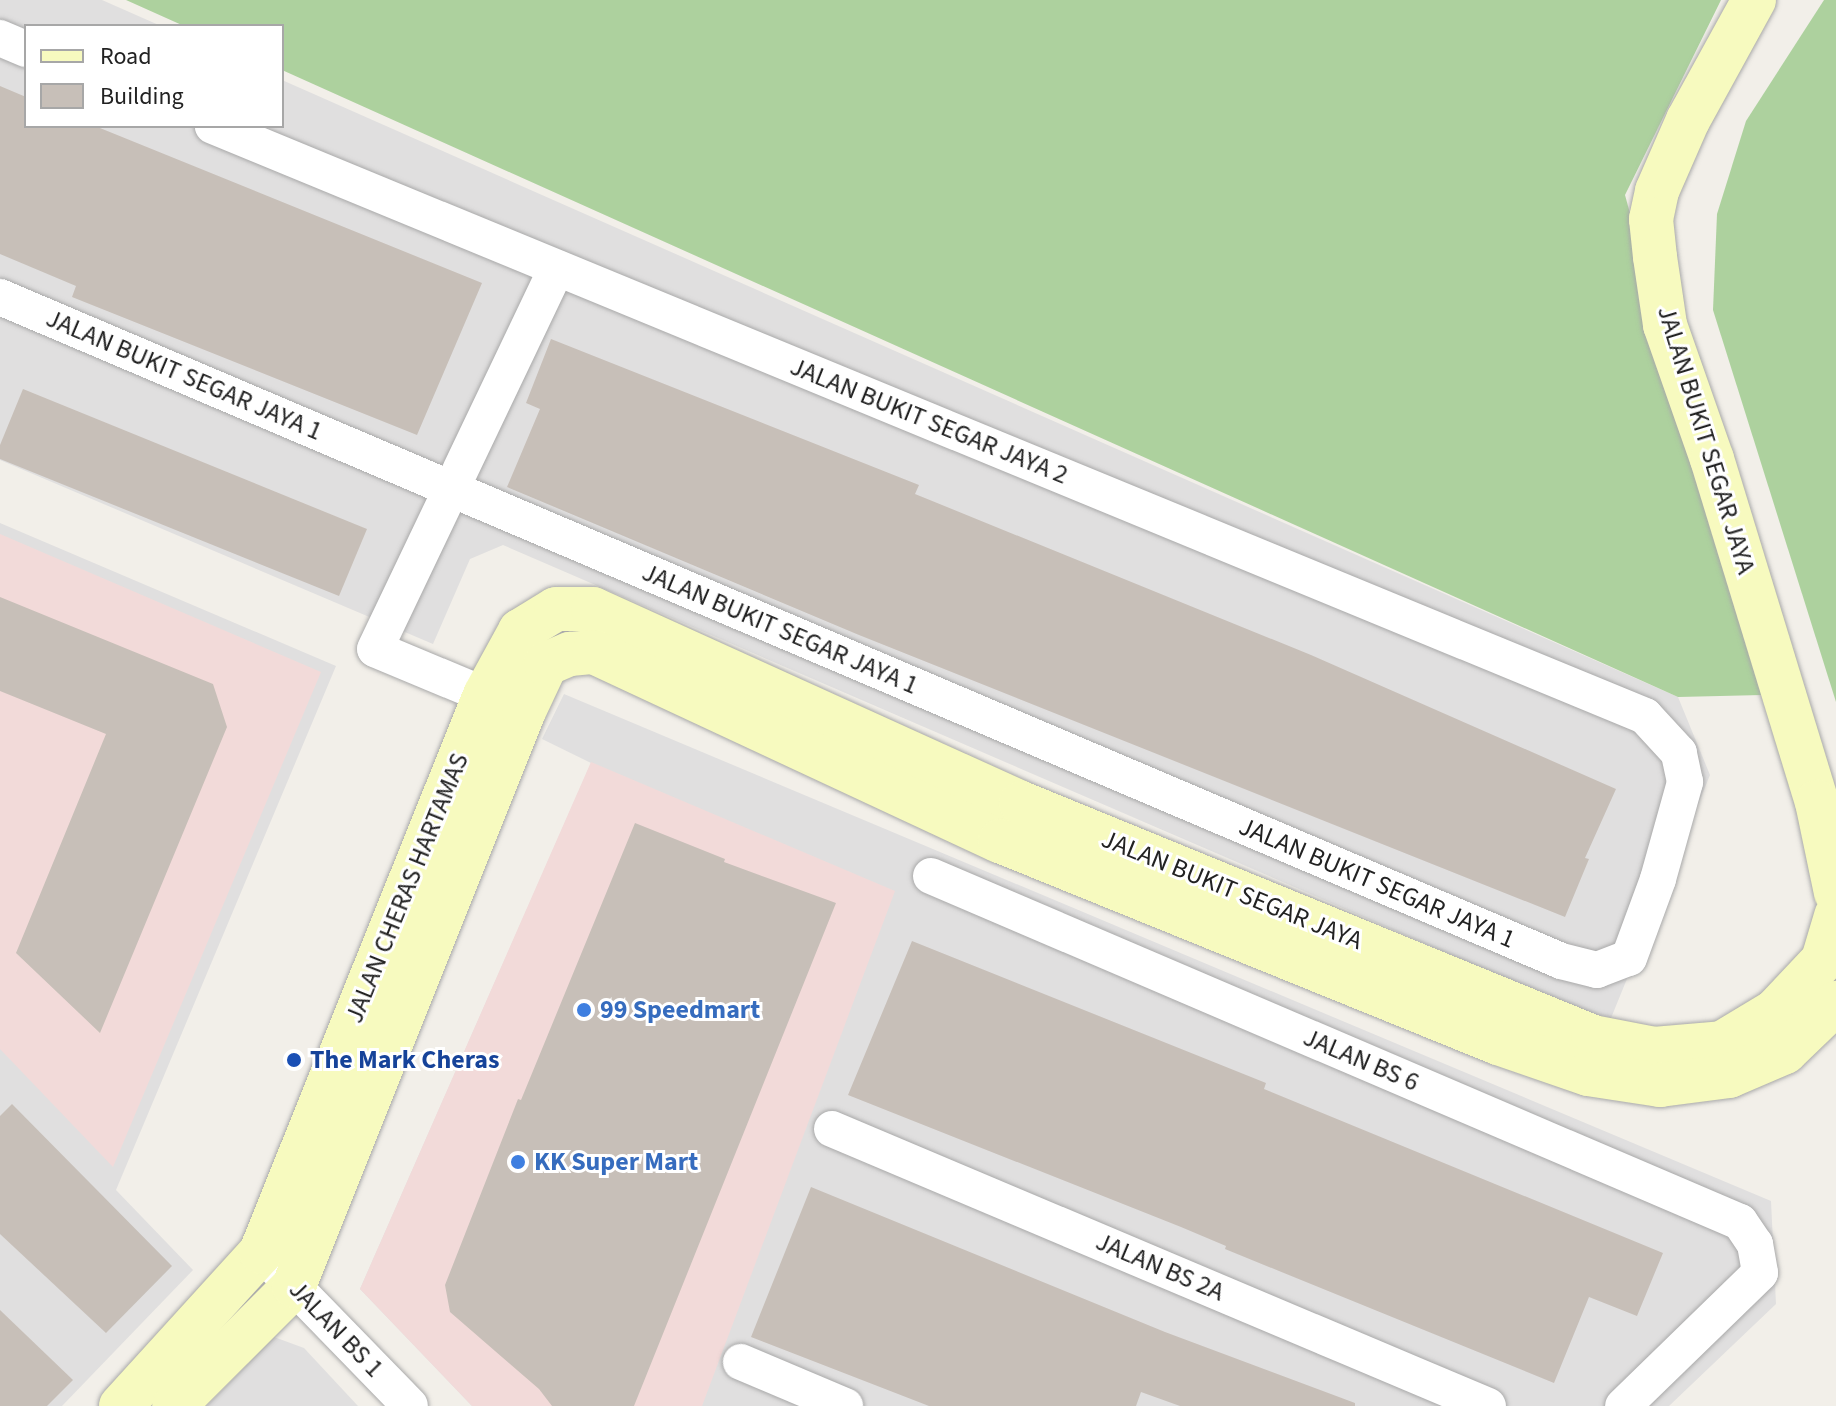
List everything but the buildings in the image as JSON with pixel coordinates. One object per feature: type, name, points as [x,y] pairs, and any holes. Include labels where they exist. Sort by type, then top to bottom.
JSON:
[{"type":"street","name":"JALAN BUKIT SEGAR JAYA","points":[[1754,0],[1688,120],[1657,191],[1651,219],[1665,325],[1712,459],[1812,787],[1831,857],[1836,893]]},
{"type":"street","name":"JALAN BUKIT SEGAR JAYA","points":[[1785,0],[1696,155],[1676,247],[1689,314],[1712,390],[1836,765]]},
{"type":"street","points":[[0,38],[24,48]]},
{"type":"street","name":"JALAN BUKIT SEGAR JAYA 2","points":[[218,128],[1645,716]]},
{"type":"street","points":[[524,711],[375,649],[557,268]]},
{"type":"street","name":"JALAN BUKIT SEGAR JAYA 1","points":[[0,297],[1561,961],[1597,970],[1629,958],[1658,879],[1685,782],[1679,753],[1645,716]]},
{"type":"street","name":"JALAN CHERAS HARTAMAS","points":[[121,1406],[261,1252],[485,695],[520,631],[556,609],[593,609]]},
{"type":"street","name":"JALAN BUKIT SEGAR JAYA","points":[[593,609],[1021,803],[1593,1037],[1654,1049],[1722,1043],[1775,1011],[1823,960],[1836,916]]},
{"type":"street","name":"JALAN BUKIT SEGAR JAYA","points":[[594,652],[1000,841],[1498,1043],[1588,1074],[1660,1085],[1729,1076],[1785,1052],[1836,1003]]},
{"type":"street","name":"JALAN CHERAS HARTAMAS","points":[[174,1406],[294,1286],[524,711],[546,664],[570,654],[594,652]]},
{"type":"street","name":"JALAN BS 6","points":[[931,876],[1740,1222],[1755,1244],[1760,1273],[1623,1406]]},
{"type":"street","name":"JALAN BS 2A","points":[[832,1129],[1488,1406]]},
{"type":"street","name":"JALAN BS 1","points":[[261,1252],[410,1406]]},
{"type":"street","points":[[741,1362],[845,1406]]},
{"type":"shaded area","points":[[0,0],[102,0],[156,24],[24,24],[24,128],[284,128],[284,81],[1678,697],[1710,775],[1609,1023],[503,545],[470,559],[433,644],[0,460]]},
{"type":"shaded area","points":[[0,523],[336,666],[116,1190],[193,1270],[62,1406],[0,1406]]},
{"type":"shaded area","points":[[0,534],[321,672],[113,1167],[0,1049]]},
{"type":"shaded area","points":[[564,694],[1771,1201],[1776,1304],[1669,1406],[472,1406],[360,1289],[591,763],[542,739]]},
{"type":"shaded area","points":[[591,762],[895,891],[702,1406],[472,1406],[360,1289]]},
{"type":"shaded area","points":[[274,1337],[304,1348],[358,1406],[207,1406]]},
{"type":"green space","points":[[126,0],[1721,0],[1625,195],[1762,695],[1678,697],[284,71],[284,24],[180,24]]},
{"type":"green space","points":[[1824,0],[1836,0],[1836,702],[1713,310],[1717,214],[1746,121]]},
{"type":"place","name":"99 Speedmart","points":[[584,1010]]},
{"type":"place","name":"The Mark Cheras","points":[[294,1060]]},
{"type":"place","name":"KK Super Mart","points":[[518,1162]]}]
